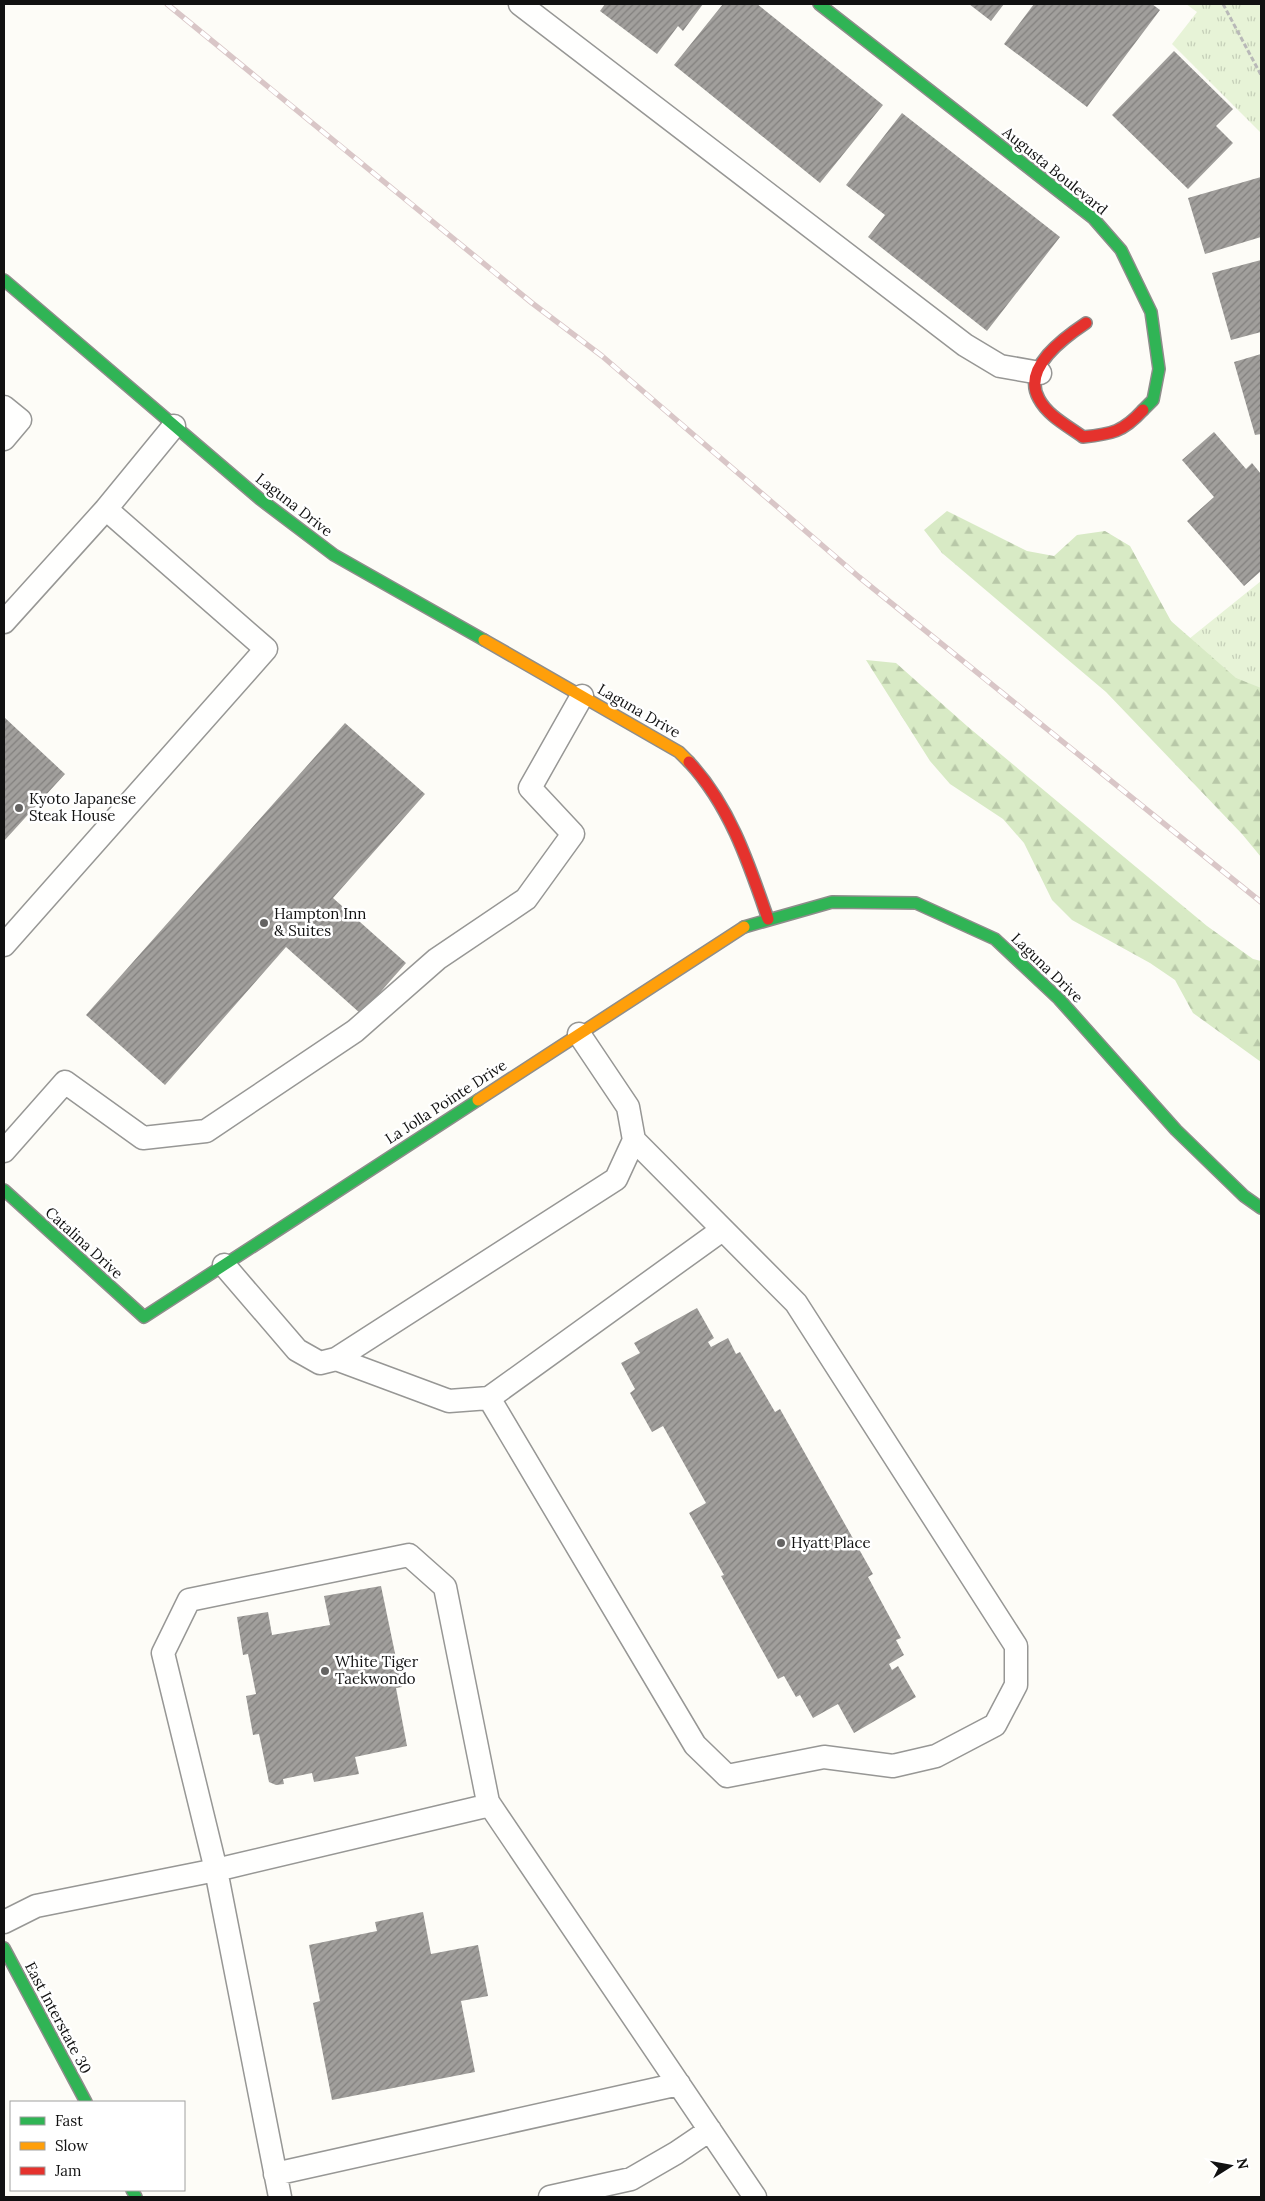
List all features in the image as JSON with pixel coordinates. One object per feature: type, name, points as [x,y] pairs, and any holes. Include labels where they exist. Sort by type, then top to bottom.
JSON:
[{"type":"street","name":"Augusta Boulevard","points":[[819,4],[1093,218],[1121,250],[1151,312],[1159,369],[1153,400],[1130,424],[1112,434],[1083,437],[1054,415],[1037,398],[1036,379],[1047,358],[1062,339],[1086,323]]},
{"type":"street","name":"Laguna Drive","points":[[4,280],[260,499],[334,555],[401,595],[679,752],[703,778],[745,856],[768,919],[832,902],[916,904],[995,939],[1059,999],[1176,1130],[1244,1196],[1261,1208]]},
{"type":"street","name":"La Jolla Pointe Drive","points":[[144,1317],[745,926],[768,919]]},
{"type":"street","name":"Catalina Drive","points":[[4,1190],[144,1317]]},
{"type":"street","name":"East Interstate 30","points":[[4,1948],[85,2101]]},
{"type":"lane","points":[[520,4],[965,345],[1000,366],[1040,373]]},
{"type":"lane","points":[[4,407],[20,420],[4,439]]},
{"type":"lane","points":[[4,622],[106,508],[174,426]]},
{"type":"lane","points":[[4,944],[266,649],[106,508]]},
{"type":"lane","points":[[4,1151],[65,1082],[143,1138],[206,1131],[355,1032],[437,959],[526,899],[572,834],[530,788],[582,696]]},
{"type":"lane","points":[[489,1398],[695,1745],[727,1776],[824,1757],[893,1766],[936,1756],[995,1725],[1016,1686],[1016,1646],[796,1303],[634,1140],[628,1107],[579,1034]]},
{"type":"lane","points":[[224,1265],[297,1350],[320,1362],[336,1359],[616,1179],[634,1140]]},
{"type":"lane","points":[[336,1359],[449,1401],[489,1398],[722,1230]]},
{"type":"lane","points":[[280,2197],[216,1870],[163,1653],[189,1600],[408,1556],[445,1587],[490,1804],[755,2197]]},
{"type":"lane","points":[[4,1922],[36,1906],[216,1870],[490,1804]]},
{"type":"lane","points":[[275,2174],[678,2084]]},
{"type":"lane","points":[[550,2197],[631,2179],[676,2153],[710,2130]]},
{"type":"path","points":[[1223,4],[1261,75]]},
{"type":"green space","points":[[1186,4],[1261,4],[1261,133],[1172,44],[1197,12]]},
{"type":"green space","points":[[947,511],[1027,551],[1054,556],[1077,535],[1105,531],[1130,546],[1171,621],[1236,678],[1261,688],[1261,857],[1242,834],[1106,692],[942,553],[924,530]]},
{"type":"green space","points":[[1261,581],[1261,749],[1179,647]]},
{"type":"green space","points":[[866,660],[896,663],[967,726],[1207,926],[1253,959],[1261,961],[1261,1062],[1193,1013],[1175,980],[1150,963],[1072,920],[1052,900],[1024,843],[1003,819],[950,784],[930,761]]},
{"type":"building","points":[[605,4],[703,4],[683,31],[678,26],[657,54],[600,11]]},
{"type":"building","points":[[723,4],[757,4],[883,105],[820,183],[674,65]]},
{"type":"building","points":[[969,4],[1004,4],[991,21]]},
{"type":"building","points":[[1034,4],[1152,4],[1160,10],[1087,107],[1004,44]]},
{"type":"building","points":[[1174,51],[1233,109],[1216,126],[1233,143],[1188,189],[1112,115]]},
{"type":"building","points":[[902,113],[1060,237],[987,331],[868,237],[885,215],[846,185]]},
{"type":"building","points":[[1261,177],[1261,237],[1205,254],[1188,198]]},
{"type":"building","points":[[1261,260],[1261,332],[1231,340],[1212,273]]},
{"type":"building","points":[[1261,354],[1261,434],[1255,435],[1234,362]]},
{"type":"building","points":[[1214,432],[1246,469],[1252,463],[1261,474],[1261,571],[1244,586],[1187,521],[1214,497],[1182,460]]},
{"type":"building","name":"Kyoto Japanese Steak House","points":[[4,717],[65,774],[4,841]]},
{"type":"building","name":"Hampton Inn & Suites","points":[[345,723],[425,794],[333,898],[406,963],[361,1014],[286,947],[165,1085],[86,1015]]},
{"type":"building","name":"Hyatt Place","points":[[697,1308],[714,1338],[708,1342],[711,1347],[728,1338],[736,1354],[740,1352],[775,1412],[780,1409],[873,1574],[868,1577],[901,1638],[896,1640],[904,1655],[889,1664],[892,1670],[898,1666],[916,1697],[854,1733],[838,1704],[813,1718],[800,1695],[796,1697],[784,1676],[778,1679],[721,1576],[724,1575],[689,1513],[706,1503],[663,1426],[652,1432],[630,1393],[635,1389],[621,1363],[640,1353],[634,1343]]},
{"type":"building","name":"White Tiger Taekwondo","points":[[381,1586],[402,1687],[396,1688],[407,1746],[355,1757],[359,1774],[314,1782],[312,1773],[283,1779],[284,1784],[276,1785],[269,1782],[259,1734],[253,1735],[246,1696],[256,1694],[248,1654],[243,1655],[237,1617],[268,1612],[272,1635],[330,1625],[324,1596]]},
{"type":"building","points":[[423,1912],[431,1954],[478,1945],[488,1996],[461,2001],[475,2072],[332,2100],[313,2003],[320,2001],[309,1945],[377,1931],[375,1922]]},
{"type":"railway","points":[[167,4],[532,303],[602,356],[859,577],[1261,902]]},
{"type":"traffic: fast","points":[[819,4],[1093,218],[1121,250],[1151,312],[1159,369],[1153,400],[1143,410]]},
{"type":"traffic: fast","points":[[4,280],[260,499],[334,555],[484,640]]},
{"type":"traffic: fast","points":[[744,927],[832,902],[916,903],[995,939],[1059,999],[1176,1130],[1244,1196],[1261,1208]]},
{"type":"traffic: fast","points":[[4,1190],[144,1317],[478,1100]]},
{"type":"traffic: fast","points":[[4,1948],[85,2101]]},
{"type":"traffic: fast","points":[[133,2191],[136,2197]]},
{"type":"traffic: slow","points":[[484,640],[679,752],[689,762]]},
{"type":"traffic: slow","points":[[478,1100],[744,927]]},
{"type":"traffic: jam","points":[[1086,323],[1057,345],[1040,365],[1035,387],[1039,399],[1048,411],[1083,437],[1116,431],[1129,423],[1143,410]]},
{"type":"traffic: jam","points":[[689,762],[716,797],[737,836],[768,919]]},
{"type":"place","name":"Kyoto Japanese Steak House","points":[[19,808]]},
{"type":"place","name":"Hampton Inn & Suites","points":[[264,923]]},
{"type":"place","name":"Hyatt Place","points":[[781,1543]]},
{"type":"place","name":"White Tiger Taekwondo","points":[[325,1671]]}]
